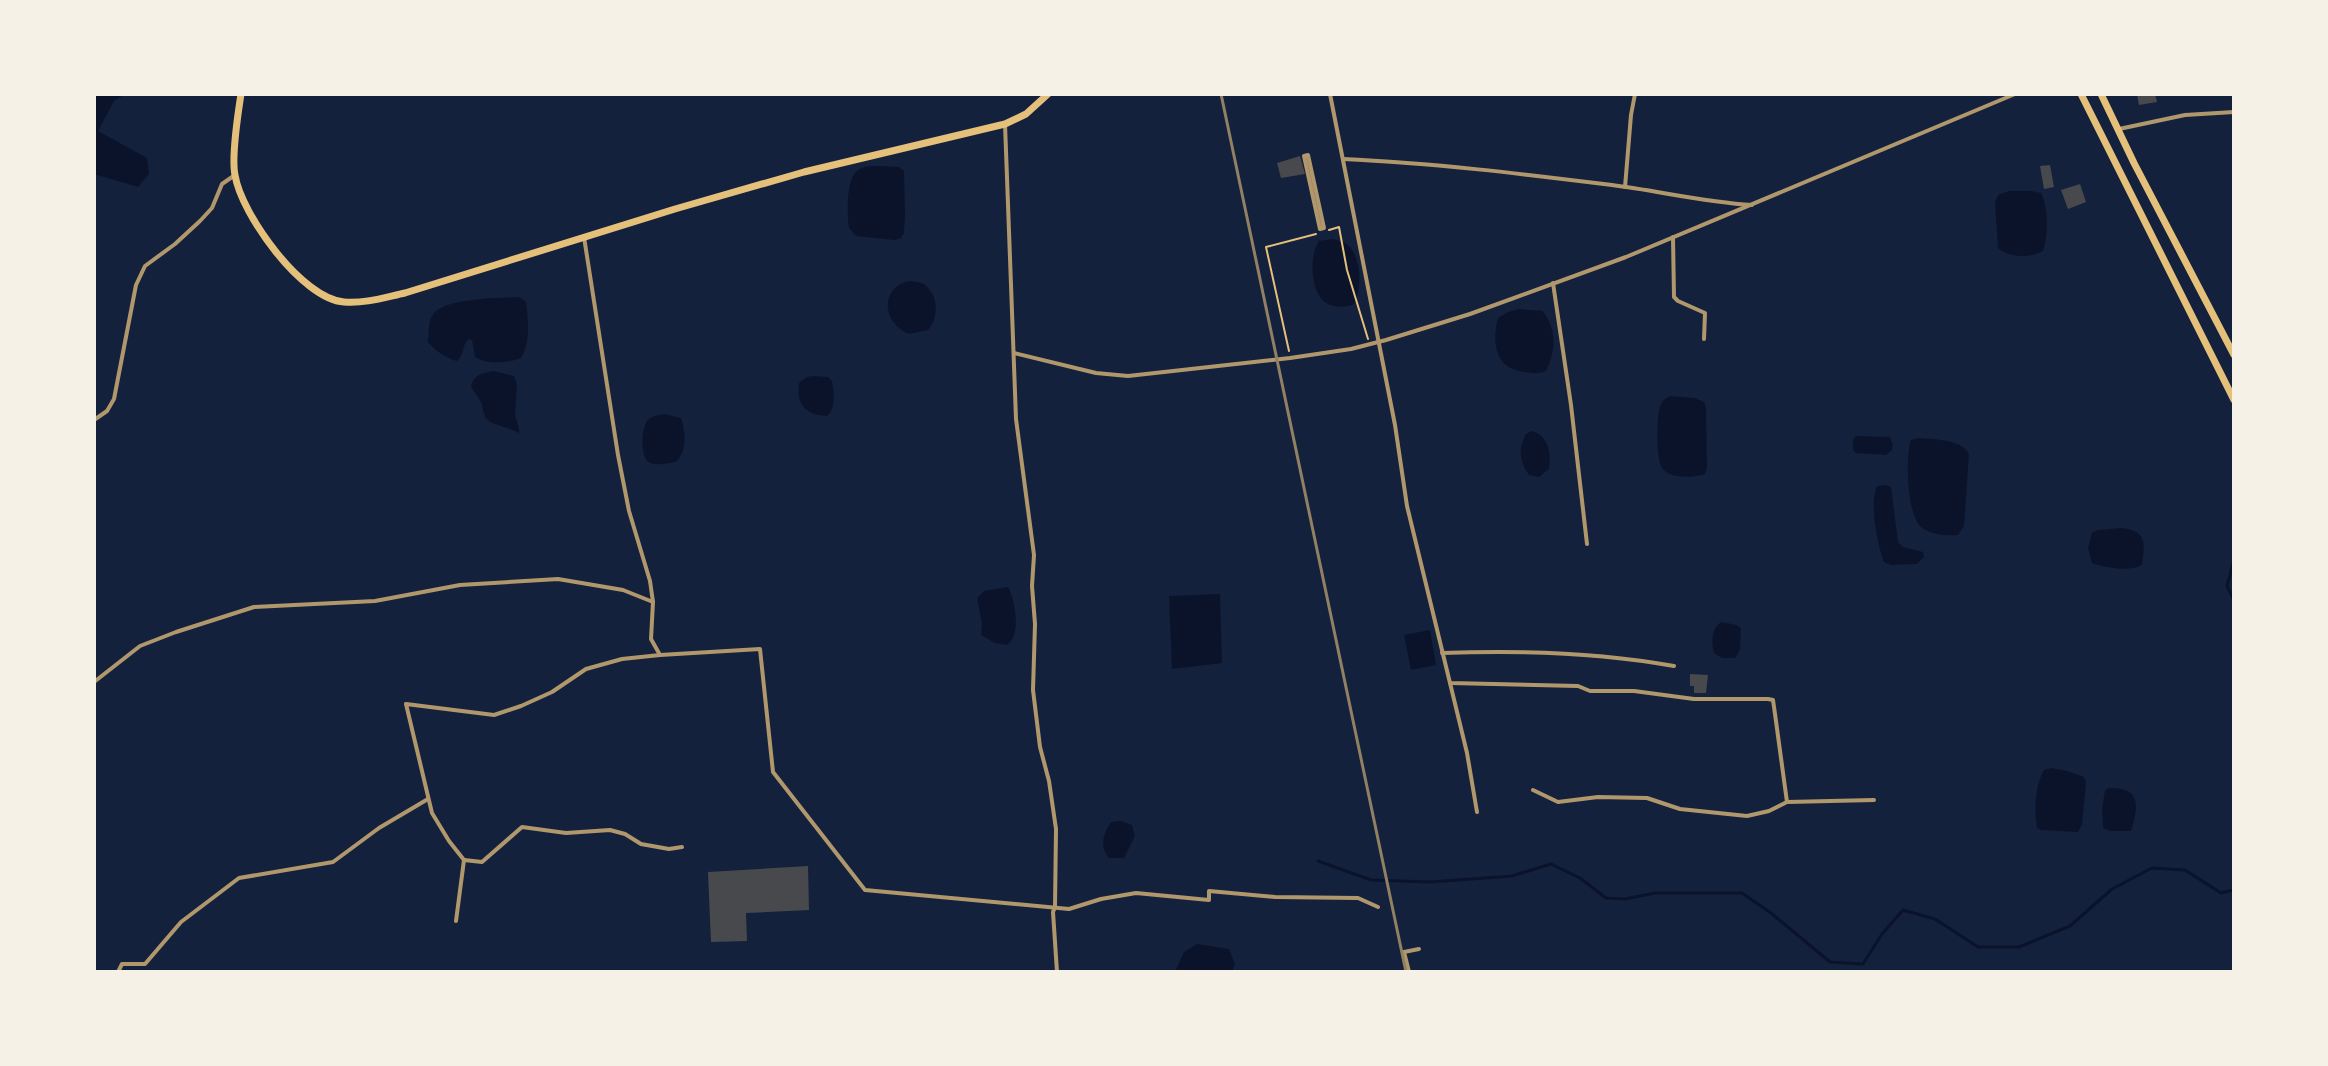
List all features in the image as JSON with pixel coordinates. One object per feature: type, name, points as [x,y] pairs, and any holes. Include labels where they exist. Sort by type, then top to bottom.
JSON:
[{"type":"main road","points":[[241,94],[235,175],[245,202],[270,244],[292,270],[316,290],[342,303],[370,301],[405,293],[584,236],[804,172],[1005,124],[1026,114],[1048,94]]},
{"type":"main road","points":[[2081,94],[2234,400]]},
{"type":"main road","points":[[2101,94],[2234,355]]},
{"type":"street","points":[[1330,94],[1395,425],[1407,506],[1467,753],[1477,812]]},
{"type":"street","points":[[1625,187],[1635,94]]},
{"type":"street","points":[[1014,353],[1096,373],[1128,376],[1270,360],[1378,342],[1470,314],[1626,257],[2015,94]]},
{"type":"street","points":[[2119,129],[2185,115],[2234,112]]},
{"type":"street","points":[[1005,124],[1019,456],[1034,555],[1033,690],[1056,829],[1053,912],[1057,972]]},
{"type":"street","points":[[1308,155],[1324,228],[1322,231],[1304,156],[1308,155]]},
{"type":"street","points":[[1343,159],[1492,171],[1754,205]]},
{"type":"street","points":[[94,420],[107,411],[114,399],[136,285],[145,266],[200,221],[212,208],[222,184],[235,175]]},
{"type":"street","points":[[584,236],[620,468],[650,581],[653,602],[651,639],[660,655]]},
{"type":"street","points":[[1673,237],[1674,297],[1705,313],[1704,339]]},
{"type":"street","points":[[1553,283],[1587,544]]},
{"type":"street","points":[[94,682],[140,646],[254,607],[375,601],[460,585],[558,579],[623,590],[653,602]]},
{"type":"street","points":[[456,921],[464,860],[432,813],[406,704],[494,715],[552,692],[586,669],[622,659],[760,649],[773,772],[865,890],[1069,909],[1136,893],[1209,900],[1209,891],[1275,897],[1358,898],[1378,907]]},
{"type":"street","points":[[1442,653],[1504,650],[1556,652],[1626,657],[1674,666]]},
{"type":"street","points":[[1450,683],[1578,686],[1590,691],[1634,691],[1694,699],[1773,700],[1787,802]]},
{"type":"street","points":[[1533,790],[1558,802],[1598,797],[1647,798],[1680,809],[1747,816],[1769,811],[1787,802],[1874,800]]},
{"type":"street","points":[[118,972],[122,964],[145,964],[181,922],[239,878],[333,862],[379,828],[428,799]]},
{"type":"street","points":[[464,860],[482,862],[522,827],[566,833],[610,830],[625,834],[641,844],[669,849],[682,847]]},
{"type":"street","points":[[1409,972],[1404,952],[1419,949]]},
{"type":"path","points":[[1289,350],[1266,247],[1339,227],[1347,270],[1369,344]]},
{"type":"water","points":[[94,94],[125,94],[114,101],[98,131],[147,158],[149,174],[138,187],[94,174]]},
{"type":"water","points":[[881,166],[899,167],[904,171],[904,233],[895,240],[856,236],[849,228],[848,194],[856,171]]},
{"type":"water","points":[[2009,191],[2041,193],[2047,222],[2043,251],[2020,256],[1998,248],[1995,203],[1998,195]]},
{"type":"water","points":[[1332,239],[1351,248],[1358,263],[1358,290],[1353,305],[1329,305],[1321,298],[1314,283],[1316,247],[1319,241]]},
{"type":"water","points":[[910,281],[926,286],[932,293],[936,309],[934,321],[928,330],[909,334],[893,322],[888,306],[893,290]]},
{"type":"water","points":[[519,297],[526,302],[528,323],[528,338],[521,358],[498,362],[480,360],[475,357],[472,340],[468,339],[457,361],[441,354],[428,342],[429,325],[438,310],[458,302]]},
{"type":"water","points":[[1518,309],[1542,311],[1547,317],[1553,348],[1546,371],[1520,371],[1500,358],[1495,343],[1498,318]]},
{"type":"water","points":[[494,371],[514,376],[517,384],[515,415],[520,433],[490,422],[471,387],[477,377]]},
{"type":"water","points":[[813,376],[828,377],[832,381],[833,404],[827,416],[813,414],[801,403],[799,383]]},
{"type":"water","points":[[1670,396],[1704,402],[1705,474],[1676,476],[1662,468],[1658,417],[1661,404]]},
{"type":"water","points":[[664,414],[681,418],[684,447],[676,462],[653,464],[644,456],[645,425],[649,419]]},
{"type":"water","points":[[1532,431],[1542,437],[1549,451],[1549,469],[1539,477],[1529,475],[1521,455],[1523,439]]},
{"type":"water","points":[[1856,436],[1890,437],[1892,450],[1886,455],[1856,453],[1853,440]]},
{"type":"water","points":[[1911,440],[1953,442],[1969,454],[1964,526],[1958,535],[1929,532],[1916,521],[1908,485],[1908,459]]},
{"type":"water","points":[[1877,486],[1891,487],[1898,542],[1903,547],[1923,552],[1924,557],[1917,564],[1891,565],[1884,562],[1874,503]]},
{"type":"water","points":[[2122,528],[2140,535],[2144,550],[2142,565],[2117,568],[2092,563],[2088,548],[2092,533]]},
{"type":"water","points":[[1008,587],[1015,609],[1016,626],[1007,645],[995,643],[981,635],[977,598],[984,591]]},
{"type":"water","points":[[1220,594],[1222,663],[1172,669],[1169,596]]},
{"type":"water","points":[[1721,622],[1741,628],[1740,650],[1735,658],[1722,658],[1714,653],[1713,636]]},
{"type":"water","points":[[1430,630],[1436,665],[1411,670],[1404,635]]},
{"type":"water","points":[[2051,768],[2084,777],[2082,824],[2078,832],[2037,828],[2037,790],[2044,770]]},
{"type":"water","points":[[2105,790],[2127,791],[2135,800],[2131,831],[2103,828]]},
{"type":"water","points":[[1121,821],[1132,825],[1135,836],[1124,858],[1109,858],[1103,845],[1104,836],[1111,822]]},
{"type":"water","points":[[1197,944],[1229,949],[1235,964],[1232,972],[1175,972],[1184,952]]},
{"type":"building","points":[[2137,94],[2155,94],[2157,102],[2139,105]]},
{"type":"building","points":[[1300,156],[1305,174],[1281,178],[1277,163]]},
{"type":"building","points":[[2050,165],[2054,187],[2044,189],[2040,166]]},
{"type":"building","points":[[2080,184],[2086,202],[2068,209],[2061,190]]},
{"type":"building","points":[[1690,674],[1708,675],[1706,693],[1694,693],[1694,686],[1690,686]]},
{"type":"building","points":[[808,866],[809,910],[746,913],[747,941],[711,942],[708,872]]},
{"type":"waterway","points":[[2234,560],[2227,586],[2234,600]]},
{"type":"waterway","points":[[1318,861],[1371,880],[1430,882],[1512,876],[1551,864],[1580,878],[1606,898],[1625,899],[1655,893],[1742,893],[1830,962],[1863,964],[1882,934],[1903,910],[1935,919],[1978,947],[2019,947],[2070,926],[2112,889],[2152,868],[2185,870],[2221,893],[2234,890]]},
{"type":"railway","points":[[1221,94],[1406,972]]}]
